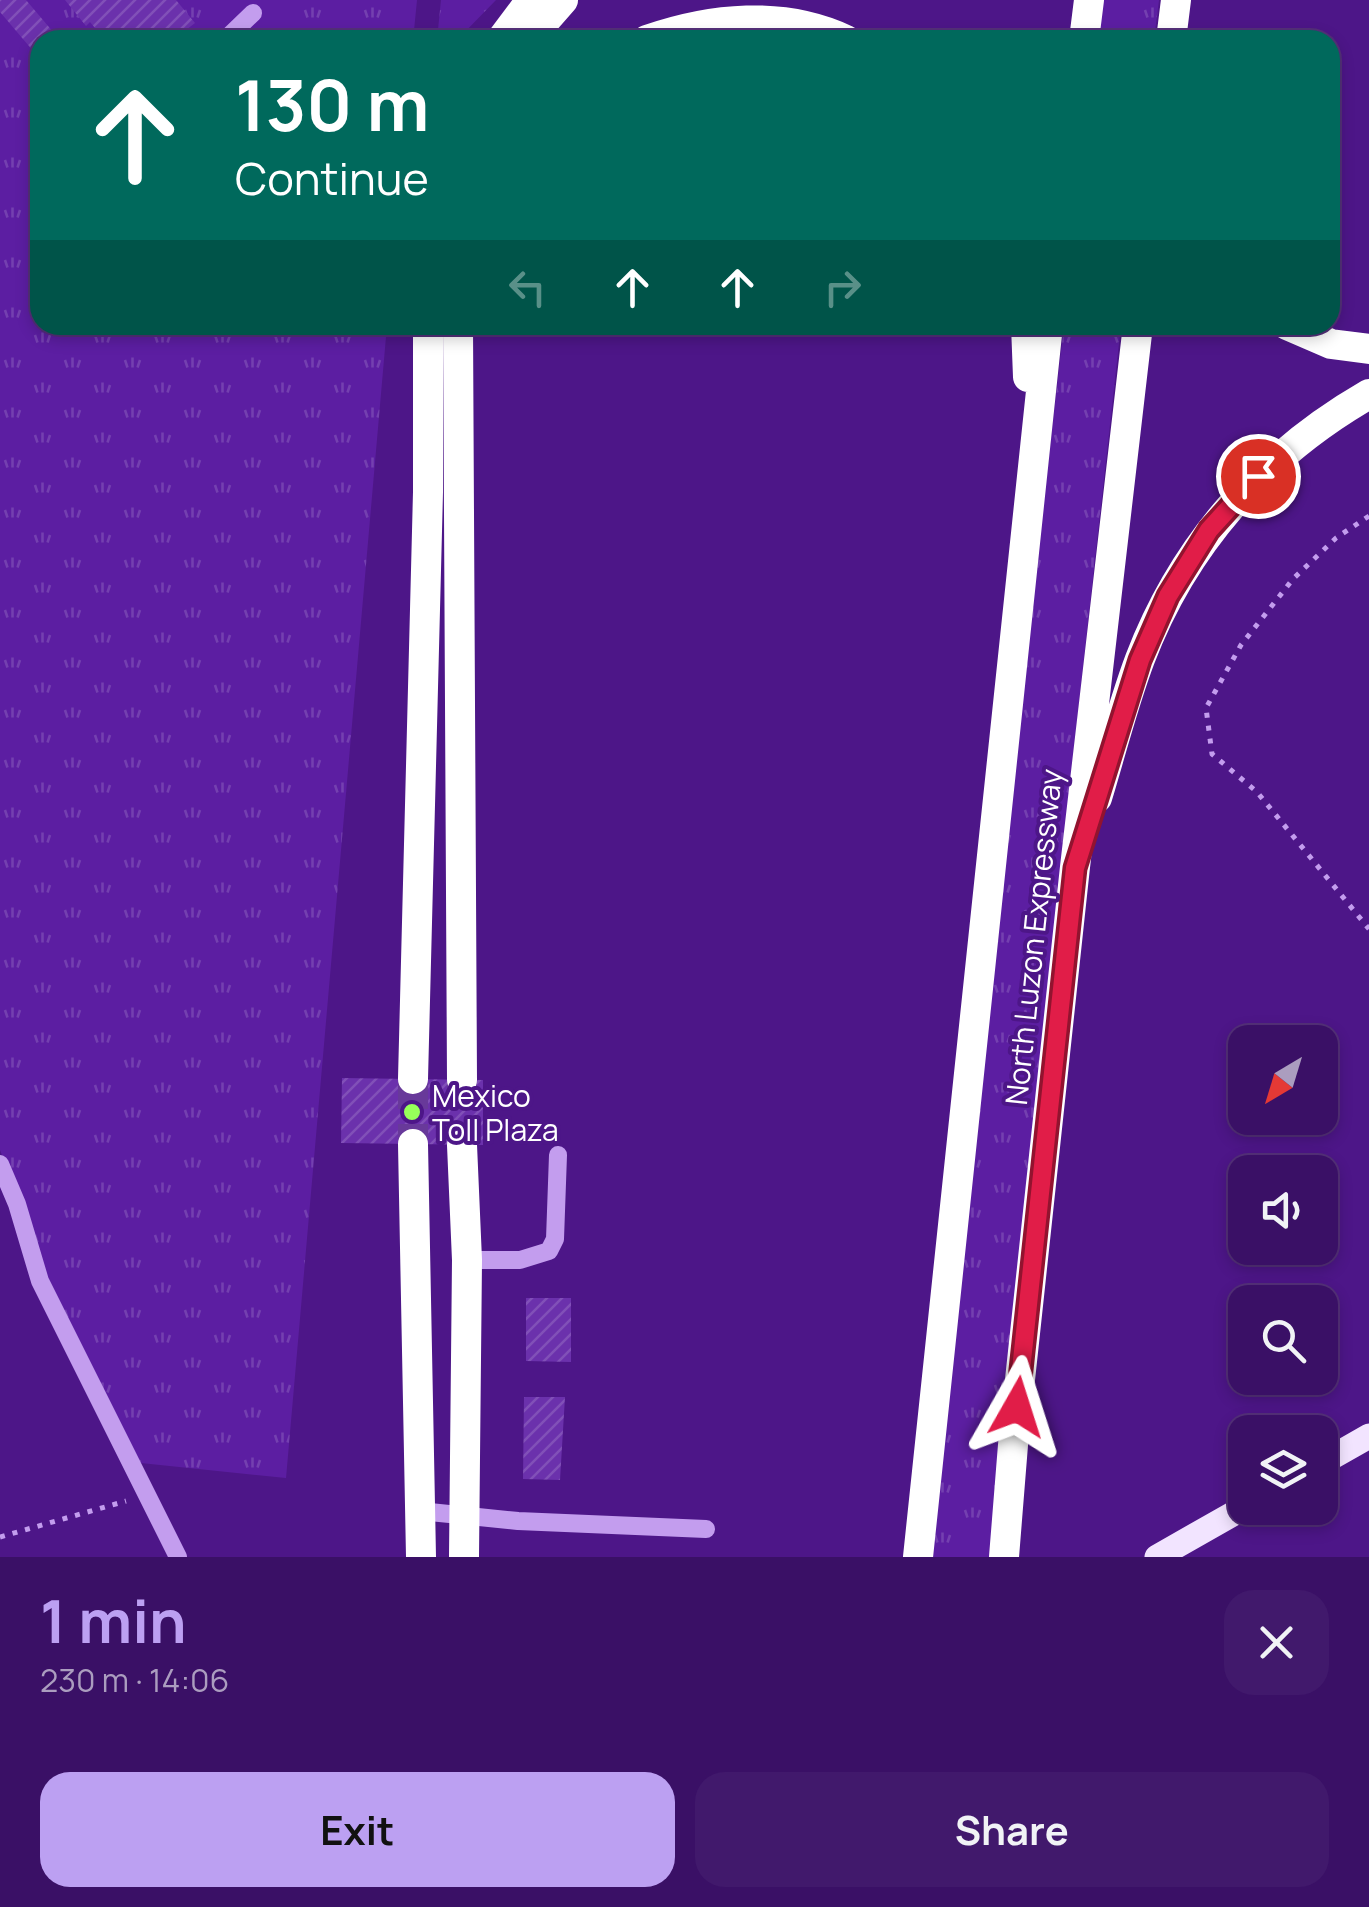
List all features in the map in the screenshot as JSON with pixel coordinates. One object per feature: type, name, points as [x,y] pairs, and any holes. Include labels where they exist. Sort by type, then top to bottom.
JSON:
[{"type":"highway","points":[[508,30],[531,0]]},
{"type":"highway","points":[[537,30],[564,0]]},
{"type":"highway","points":[[1085,30],[1088,0]]},
{"type":"highway","points":[[1174,30],[1176,0]]},
{"type":"highway","points":[[676,30],[743,18],[817,30]]},
{"type":"highway","points":[[413,1079],[428,492],[428,335]]},
{"type":"highway","points":[[459,335],[462,1080]]},
{"type":"highway","points":[[1026,335],[1031,466]]},
{"type":"highway","name":"North Luzon Expressway","points":[[918,1557],[1047,335]]},
{"type":"highway","name":"North Luzon Expressway","points":[[1004,1557],[1075,868],[1137,335]]},
{"type":"highway","points":[[1310,335],[1331,344],[1369,349]]},
{"type":"highway","points":[[1075,868],[1140,660],[1168,596],[1209,530],[1278,456],[1369,394]]},
{"type":"highway","points":[[413,1144],[421,1557]]},
{"type":"highway","points":[[462,1145],[467,1260],[464,1557]]},
{"type":"main road","points":[[1338,1454],[1369,1436]]},
{"type":"main road","points":[[1157,1557],[1228,1517]]},
{"type":"street","points":[[236,30],[254,13]]},
{"type":"street","points":[[467,1260],[520,1260],[549,1250],[555,1239],[558,1155]]},
{"type":"street","points":[[0,1164],[17,1204],[40,1281],[178,1557]]},
{"type":"street","points":[[420,1511],[706,1529]]},
{"type":"path","points":[[1369,516],[1336,538],[1293,579],[1241,645],[1206,708],[1212,754],[1257,792],[1369,928]]},
{"type":"path","points":[[0,1537],[148,1494]]},
{"type":"green space","points":[[0,0],[417,0],[414,30],[30,30],[30,335],[386,335],[286,1478],[141,1463],[64,1320],[0,1150]]},
{"type":"green space","points":[[441,0],[496,0],[467,30],[438,30]]},
{"type":"green space","points":[[1102,0],[1159,0],[1155,30],[1098,30]]},
{"type":"green space","points":[[1063,335],[1120,335],[990,1557],[932,1557],[991,964]]},
{"type":"building","points":[[0,0],[26,0],[52,30],[30,30],[30,47],[0,12]]},
{"type":"building","points":[[65,0],[176,0],[195,23],[186,30],[97,30],[90,22],[86,26]]},
{"type":"building","name":"Mexico Toll Plaza","points":[[342,1078],[483,1080],[483,1145],[341,1143]]},
{"type":"building","points":[[526,1298],[571,1298],[571,1362],[526,1361]]},
{"type":"building","points":[[524,1397],[565,1397],[560,1480],[523,1479]]},
{"type":"tunnel","points":[[413,1079],[413,1144]]},
{"type":"tunnel","points":[[462,1080],[462,1145]]},
{"type":"place","name":"Mexico Toll Plaza","points":[[412,1112]]},
{"type":"route","points":[[1017,1407],[1075,868],[1140,660],[1168,596],[1209,530],[1258,476]]}]
